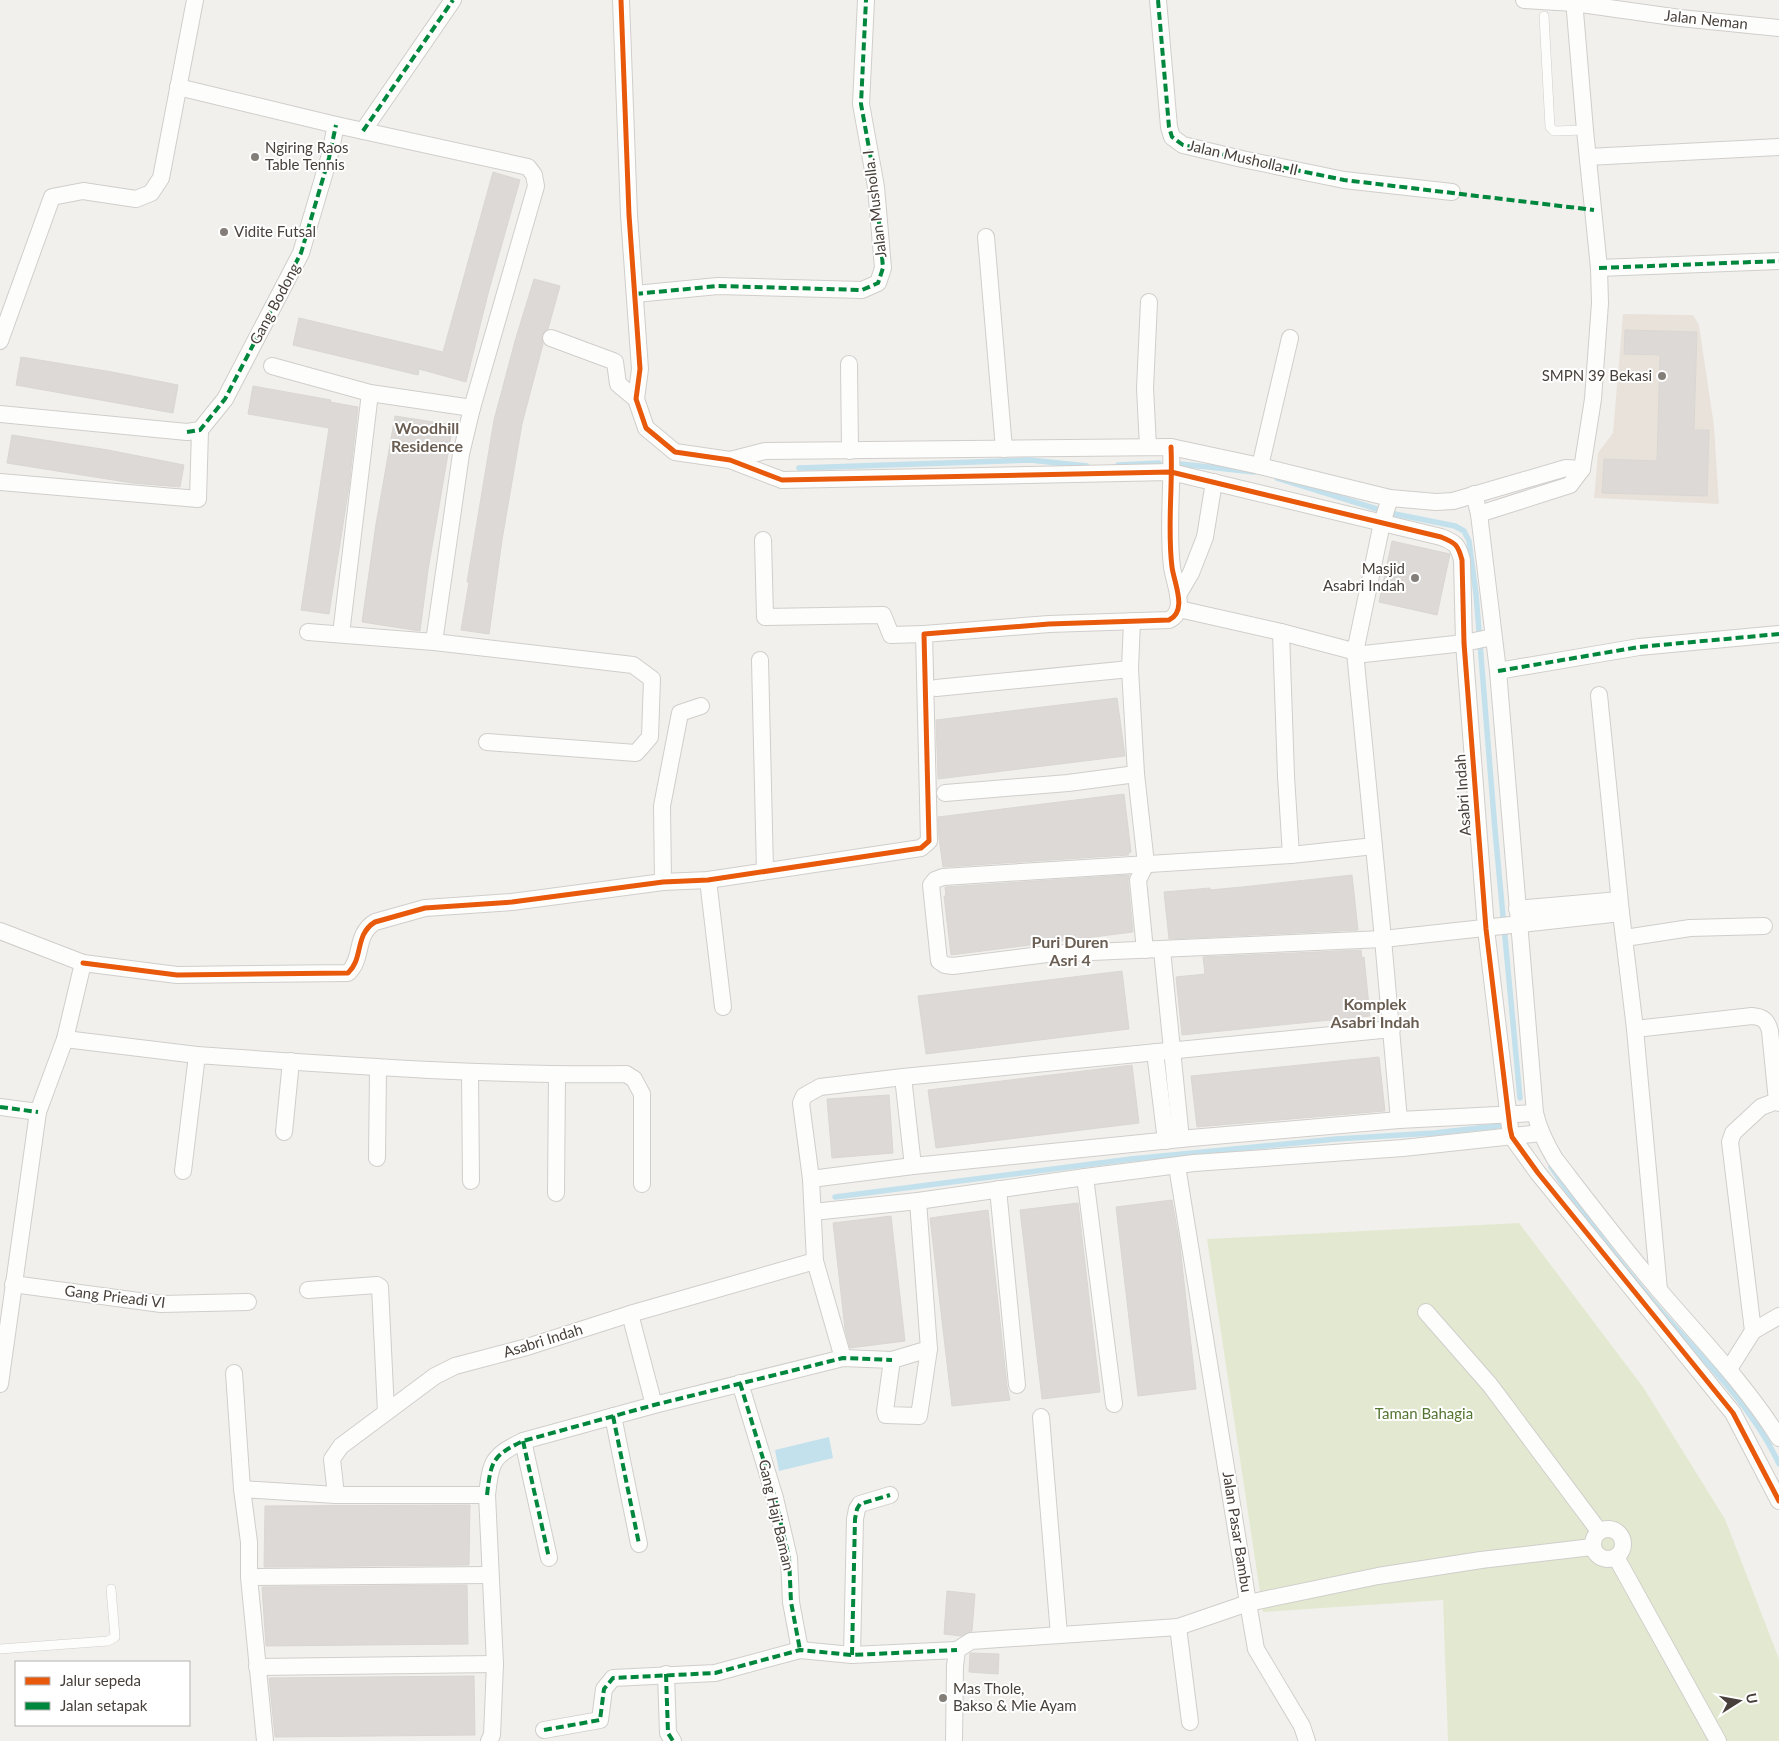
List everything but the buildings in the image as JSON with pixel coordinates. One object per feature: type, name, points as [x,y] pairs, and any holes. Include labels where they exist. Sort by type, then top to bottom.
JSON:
[{"type":"street","points":[[0,341],[52,197],[83,191],[136,199],[151,193],[161,178],[195,0]]},
{"type":"street","points":[[363,131],[453,0]]},
{"type":"street","points":[[622,0],[629,215],[640,368],[636,399],[646,428],[676,452],[730,460],[782,480],[1171,472],[1382,523]]},
{"type":"street","name":"Jalan Musholla. I","points":[[635,294],[718,286],[862,290],[878,283],[883,268],[876,187],[861,104],[866,0]]},
{"type":"street","name":"Jalan Musholla. II","points":[[1158,0],[1169,126],[1172,137],[1183,145],[1344,180],[1452,192]]},
{"type":"street","name":"Jalan Neman","points":[[1524,0],[1574,2],[1680,18],[1779,28]]},
{"type":"street","points":[[1479,514],[1570,485],[1582,470],[1593,399],[1600,303],[1599,268],[1574,2]]},
{"type":"street","points":[[178,87],[336,125],[528,167],[534,175],[536,186],[472,408],[461,454],[434,642]]},
{"type":"street","name":"Gang Bodong","points":[[194,431],[225,399],[301,254],[329,158],[336,125]]},
{"type":"street","points":[[1588,157],[1779,147]]},
{"type":"street","points":[[986,237],[1004,449]]},
{"type":"street","points":[[1599,268],[1779,260]]},
{"type":"street","points":[[1148,448],[1145,388],[1149,302]]},
{"type":"street","points":[[551,338],[615,362],[618,384],[636,399]]},
{"type":"street","points":[[1260,466],[1290,338]]},
{"type":"street","points":[[850,364],[850,451]]},
{"type":"street","points":[[272,366],[370,393],[472,408]]},
{"type":"street","points":[[341,634],[370,393]]},
{"type":"street","points":[[0,414],[194,431],[198,499],[0,482]]},
{"type":"street","points":[[730,460],[765,451],[1171,447],[1260,466],[1390,498],[1436,502],[1453,501],[1566,468],[1582,470]]},
{"type":"street","points":[[1171,447],[1170,524],[1172,568],[1178,602]]},
{"type":"street","points":[[763,540],[765,617],[883,615],[891,635],[1049,624],[1169,620],[1174,618],[1178,602],[1205,536],[1214,482]]},
{"type":"street","points":[[1474,494],[1479,514],[1479,640],[1498,671],[1516,919],[1535,1113],[1541,1133],[1555,1159],[1623,1247],[1729,1369],[1760,1408],[1779,1438]]},
{"type":"street","points":[[1390,498],[1382,523],[1355,652],[1392,1028],[1399,1120]]},
{"type":"street","name":"Asabri Indah","points":[[1382,523],[1441,537],[1453,542],[1459,549],[1462,560],[1479,640],[1490,928],[1510,1124]]},
{"type":"street","points":[[1178,602],[1364,654],[1479,640]]},
{"type":"street","points":[[1132,621],[1130,669],[1136,774],[1146,864],[1138,880],[1145,950]]},
{"type":"street","points":[[308,632],[434,642],[633,664],[652,679],[650,738],[636,753],[487,742]]},
{"type":"street","points":[[1281,632],[1291,855]]},
{"type":"street","points":[[0,931],[83,963],[177,975],[348,973],[354,967],[363,933],[368,926],[375,922],[425,908],[512,902],[662,882],[708,880],[921,848],[929,841],[924,634]]},
{"type":"street","points":[[1498,671],[1639,647],[1779,634]]},
{"type":"street","points":[[760,660],[764,871]]},
{"type":"street","points":[[936,688],[1130,669]]},
{"type":"street","points":[[1599,696],[1620,906],[1635,1029],[1659,1290]]},
{"type":"street","points":[[662,882],[662,806],[680,713],[701,706]]},
{"type":"street","points":[[945,793],[1068,783],[1136,774]]},
{"type":"street","points":[[1374,846],[1291,855],[943,877],[935,880],[931,885],[939,961],[945,965],[953,966],[1047,954],[1383,939],[1490,928],[1516,919],[1620,906]]},
{"type":"street","points":[[708,880],[723,1007]]},
{"type":"street","points":[[1625,938],[1690,928],[1764,926]]},
{"type":"street","points":[[813,1212],[918,1201],[1177,1166],[1186,1147],[1162,950]]},
{"type":"street","points":[[0,1384],[3,1348],[38,1112],[65,1039],[83,963]]},
{"type":"street","points":[[1635,1029],[1752,1016],[1761,1017],[1767,1022],[1770,1031],[1778,1102],[1761,1107],[1733,1133],[1730,1142],[1754,1331]]},
{"type":"street","points":[[844,1358],[815,1261],[813,1212],[802,1103],[804,1096],[820,1087],[903,1076],[1392,1028]]},
{"type":"street","points":[[65,1039],[197,1055],[378,1068],[556,1075],[626,1074],[634,1078],[642,1094],[642,1184]]},
{"type":"street","points":[[1155,1052],[1186,1147]]},
{"type":"street","points":[[183,1171],[197,1055]]},
{"type":"street","points":[[284,1132],[290,1061]]},
{"type":"street","points":[[377,1158],[378,1068]]},
{"type":"street","points":[[470,1072],[471,1182]]},
{"type":"street","points":[[556,1075],[556,1193]]},
{"type":"street","points":[[903,1076],[913,1166]]},
{"type":"street","points":[[0,1107],[38,1112]]},
{"type":"street","points":[[1186,1147],[1403,1148],[1510,1124],[1535,1113]]},
{"type":"street","points":[[810,1179],[913,1166],[1186,1147],[1399,1120],[1510,1124],[1541,1133]]},
{"type":"street","points":[[1510,1124],[1538,1173],[1733,1413],[1779,1501]]},
{"type":"street","name":"Jalan Pasar Bambu","points":[[958,1650],[971,1641],[1178,1627],[1248,1603],[1177,1166]]},
{"type":"street","points":[[1085,1177],[1114,1404]]},
{"type":"street","points":[[998,1189],[1017,1385]]},
{"type":"street","points":[[892,1360],[886,1415],[919,1416],[929,1349],[918,1201]]},
{"type":"street","name":"Asabri Indah","points":[[336,1495],[332,1459],[341,1446],[434,1376],[455,1366],[527,1347],[630,1314],[815,1261]]},
{"type":"street","name":"Gang Prieadi VI","points":[[13,1284],[161,1304],[248,1302]]},
{"type":"street","points":[[308,1290],[377,1285],[380,1287],[386,1412]]},
{"type":"street","points":[[1426,1312],[1490,1386],[1599,1531]]},
{"type":"street","points":[[630,1314],[654,1405]]},
{"type":"street","points":[[1729,1369],[1754,1331],[1779,1316]]},
{"type":"street","points":[[489,1741],[492,1735],[495,1664],[487,1495],[493,1463],[504,1450],[523,1441],[740,1382],[844,1358],[892,1360],[929,1349]]},
{"type":"street","points":[[234,1373],[242,1489],[249,1542],[249,1577],[265,1741]]},
{"type":"street","name":"Gang Haji Baman","points":[[740,1382],[775,1498],[789,1558],[791,1602],[800,1650]]},
{"type":"street","points":[[614,1416],[639,1544]]},
{"type":"street","points":[[1041,1417],[1059,1635]]},
{"type":"street","points":[[523,1441],[549,1558]]},
{"type":"street","points":[[242,1489],[336,1495],[487,1495]]},
{"type":"street","points":[[852,1655],[855,1519],[857,1509],[860,1504],[890,1495]]},
{"type":"street","points":[[1611,1529],[1617,1531],[1621,1536],[1623,1548],[1616,1557],[1604,1559],[1599,1557],[1592,1547],[1595,1536],[1599,1531],[1611,1529]]},
{"type":"street","points":[[1307,1741],[1302,1726],[1256,1649],[1248,1603],[1378,1576],[1481,1560],[1592,1547]]},
{"type":"street","points":[[1616,1557],[1718,1741]]},
{"type":"street","points":[[249,1577],[490,1575]]},
{"type":"street","points":[[1178,1627],[1190,1722]]},
{"type":"street","points":[[544,1730],[600,1720],[604,1689],[613,1678],[714,1672],[800,1650],[852,1655],[958,1650],[955,1666],[954,1741]]},
{"type":"street","points":[[257,1667],[495,1664]]},
{"type":"street","points":[[666,1674],[668,1733],[673,1741]]},
{"type":"lane","points":[[1544,16],[1550,127],[1554,131],[1585,130]]},
{"type":"lane","points":[[0,1649],[108,1641],[115,1637],[111,1589]]},
{"type":"shaded area","name":"SMPN 39 Bekasi","points":[[1623,314],[1693,315],[1699,325],[1714,426],[1719,504],[1594,498],[1598,453],[1613,433]]},
{"type":"green space","name":"Taman Bahagia","points":[[1519,1223],[1643,1387],[1725,1519],[1779,1659],[1779,1741],[1448,1741],[1443,1600],[1263,1612],[1207,1239]]},
{"type":"water","points":[[829,1437],[833,1458],[779,1471],[775,1450]]},
{"type":"waterway","points":[[799,468],[1030,460],[1087,466]]},
{"type":"waterway","points":[[1118,465],[1159,463]]},
{"type":"waterway","points":[[1181,464],[1254,472]]},
{"type":"waterway","points":[[1277,478],[1380,510]]},
{"type":"waterway","points":[[1390,513],[1455,526],[1464,531],[1469,541],[1476,594],[1495,830],[1520,1098]]},
{"type":"waterway","points":[[835,1197],[1131,1159],[1506,1125]]},
{"type":"waterway","points":[[1551,1167],[1631,1276],[1741,1403],[1768,1443],[1779,1464]]},
{"type":"marked path","points":[[363,131],[453,0]]},
{"type":"marked path","points":[[635,294],[718,286],[862,290],[878,283],[883,268],[876,187],[861,104],[866,0]]},
{"type":"marked path","points":[[1158,0],[1169,127],[1172,137],[1183,145],[1344,180],[1594,210]]},
{"type":"marked path","points":[[187,432],[200,430],[225,399],[301,253],[329,158],[336,125]]},
{"type":"marked path","points":[[1599,268],[1779,261]]},
{"type":"marked path","points":[[1498,671],[1639,647],[1779,634]]},
{"type":"marked path","points":[[0,1107],[38,1112]]},
{"type":"marked path","points":[[487,1495],[490,1474],[495,1461],[505,1451],[523,1441],[654,1405],[843,1358],[892,1360]]},
{"type":"marked path","points":[[740,1383],[775,1498],[789,1558],[791,1602],[800,1650]]},
{"type":"marked path","points":[[613,1416],[639,1544]]},
{"type":"marked path","points":[[523,1441],[549,1558]]},
{"type":"marked path","points":[[852,1655],[855,1519],[857,1509],[860,1504],[890,1495]]},
{"type":"marked path","points":[[544,1730],[600,1720],[604,1689],[613,1678],[715,1673],[800,1650],[852,1655],[957,1650]]},
{"type":"marked path","points":[[666,1674],[668,1733],[673,1741]]},
{"type":"cycle path","points":[[621,0],[629,215],[640,369],[636,399],[646,428],[675,452],[730,460],[782,480],[1171,472],[1441,537],[1456,545],[1462,560],[1464,643],[1486,929],[1512,1137],[1538,1173],[1733,1413],[1779,1501]]},
{"type":"cycle path","points":[[83,963],[177,975],[348,973],[356,961],[361,940],[368,927],[375,922],[425,908],[512,902],[663,882],[708,880],[921,848],[929,841],[924,634],[1049,624],[1169,620],[1175,616],[1179,603],[1171,552],[1171,447]]},
{"type":"place","name":"Ngiring Raos Table Tennis","points":[[255,157]]},
{"type":"place","name":"Vidite Futsal","points":[[224,232]]},
{"type":"place","name":"SMPN 39 Bekasi","points":[[1662,376]]},
{"type":"place","name":"Masjid Asabri Indah","points":[[1415,578]]},
{"type":"place","name":"Mas Thole, Bakso & Mie Ayam","points":[[943,1698]]},
{"type":"district","name":"Woodhill Residence","points":[[427,437]]},
{"type":"district","name":"Puri Duren Asri 4","points":[[1070,951]]},
{"type":"district","name":"Komplek Asabri Indah","points":[[1375,1013]]}]
